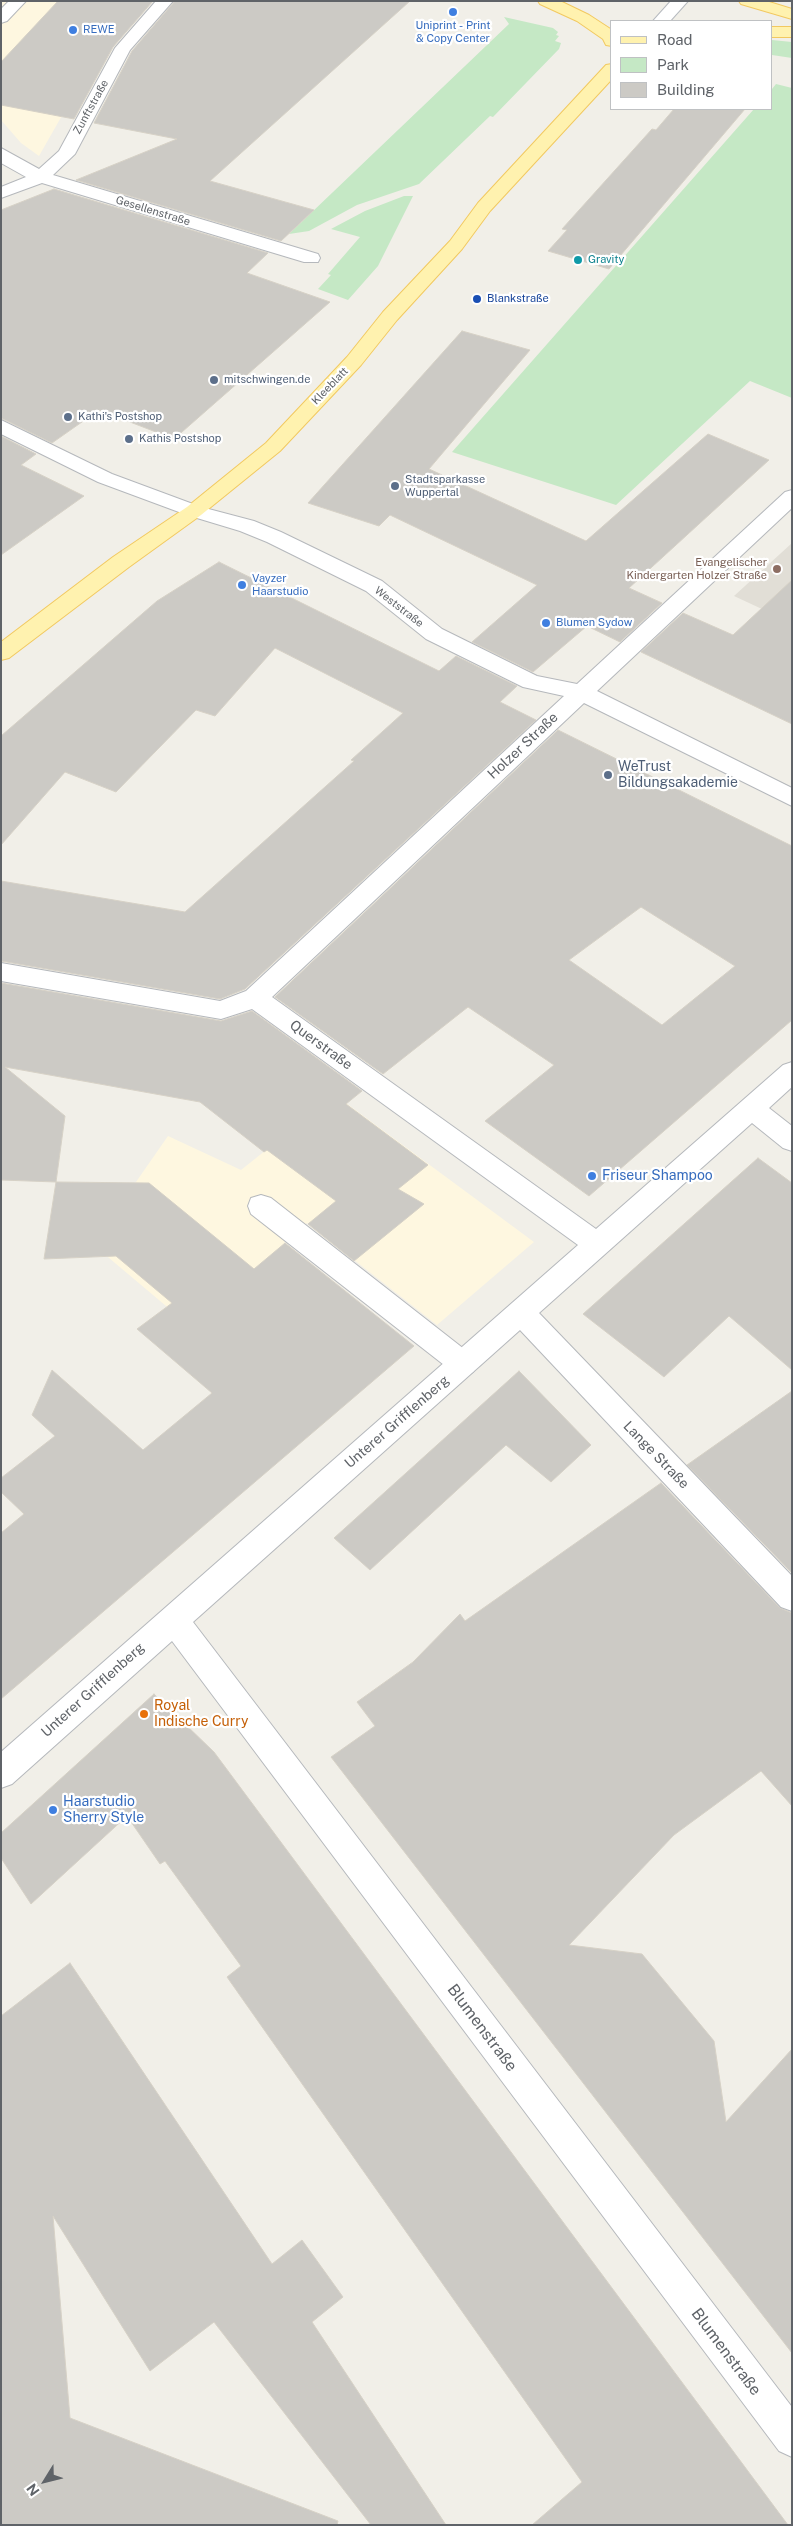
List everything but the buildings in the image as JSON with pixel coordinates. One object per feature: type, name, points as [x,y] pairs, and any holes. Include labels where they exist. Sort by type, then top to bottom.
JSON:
[{"type":"main road","points":[[546,1],[583,18],[610,38]]},
{"type":"main road","points":[[748,1],[792,14]]},
{"type":"main road","points":[[773,32],[792,32]]},
{"type":"main road","name":"Kleeblatt","points":[[1,653],[121,562],[194,511],[273,446],[354,361],[390,316],[456,245],[484,207],[610,71]]},
{"type":"street","points":[[1,18],[18,1]]},
{"type":"street","name":"Zunftstraße","points":[[1,193],[41,177],[66,154],[123,48],[165,1]]},
{"type":"street","points":[[661,20],[680,1]]},
{"type":"street","name":"Gesellenstraße","points":[[1,153],[6,159],[41,177],[311,258]]},
{"type":"street","name":"Weststraße","points":[[1,426],[105,478],[194,511],[265,534],[374,586],[434,634],[531,682],[580,692],[792,798]]},
{"type":"street","name":"Holzer Straße","points":[[255,998],[580,692],[792,496]]},
{"type":"street","points":[[1,972],[221,1010],[255,998]]},
{"type":"street","name":"Querstraße","points":[[255,998],[597,1244]]},
{"type":"street","name":"Unterer Grifflenberg","points":[[1,1772],[792,1072]]},
{"type":"street","points":[[751,1108],[792,1141]]},
{"type":"street","points":[[261,1206],[463,1364]]},
{"type":"street","name":"Lange Straße","points":[[521,1313],[792,1597]]},
{"type":"street","name":"Blumenstraße","points":[[173,1619],[792,2438]]},
{"type":"shaded area","name":"REWE","points":[[1,1],[142,1],[80,84],[39,156],[21,143],[1,120]]},
{"type":"shaded area","name":"Evangelischer Kindergarten Holzer Straße","points":[[792,543],[792,623],[734,596]]},
{"type":"shaded area","points":[[335,1095],[534,1242],[437,1325],[307,1223],[284,1242],[322,1274],[223,1354],[96,1247],[117,1183],[129,1192],[168,1136],[241,1170]]},
{"type":"green space","points":[[504,17],[553,28],[558,32],[556,35],[559,36],[555,41],[561,43],[559,49],[493,117],[490,116],[419,184],[357,205],[309,231],[289,234],[509,24]]},
{"type":"green space","points":[[773,40],[792,42],[792,58],[773,55]]},
{"type":"green space","points":[[776,84],[792,88],[792,398],[750,381],[616,505],[452,452],[753,110],[773,110],[773,88]]},
{"type":"green space","points":[[404,196],[413,196],[378,266],[348,300],[318,289],[331,275],[328,274],[360,237],[331,229],[365,211]]},
{"type":"place","name":"Uniprint - Print & Copy Center","points":[[453,12]]},
{"type":"place","name":"REWE","points":[[73,30]]},
{"type":"place","name":"Gravity","points":[[578,260]]},
{"type":"place","name":"Blankstraße","points":[[477,299]]},
{"type":"place","name":"mitschwingen.de","points":[[214,380]]},
{"type":"place","name":"Kathi's Postshop","points":[[68,417]]},
{"type":"place","name":"Kathis Postshop","points":[[129,439]]},
{"type":"place","name":"Stadtsparkasse Wuppertal","points":[[395,486]]},
{"type":"place","name":"Evangelischer Kindergarten Holzer Straße","points":[[777,569]]},
{"type":"place","name":"Vayzer Haarstudio","points":[[242,585]]},
{"type":"place","name":"Blumen Sydow","points":[[546,623]]},
{"type":"place","name":"WeTrust Bildungsakademie","points":[[608,775]]},
{"type":"place","name":"Friseur Shampoo","points":[[592,1176]]},
{"type":"place","name":"Royal Indische Curry","points":[[144,1714]]},
{"type":"place","name":"Haarstudio Sherry Style","points":[[53,1810]]}]
